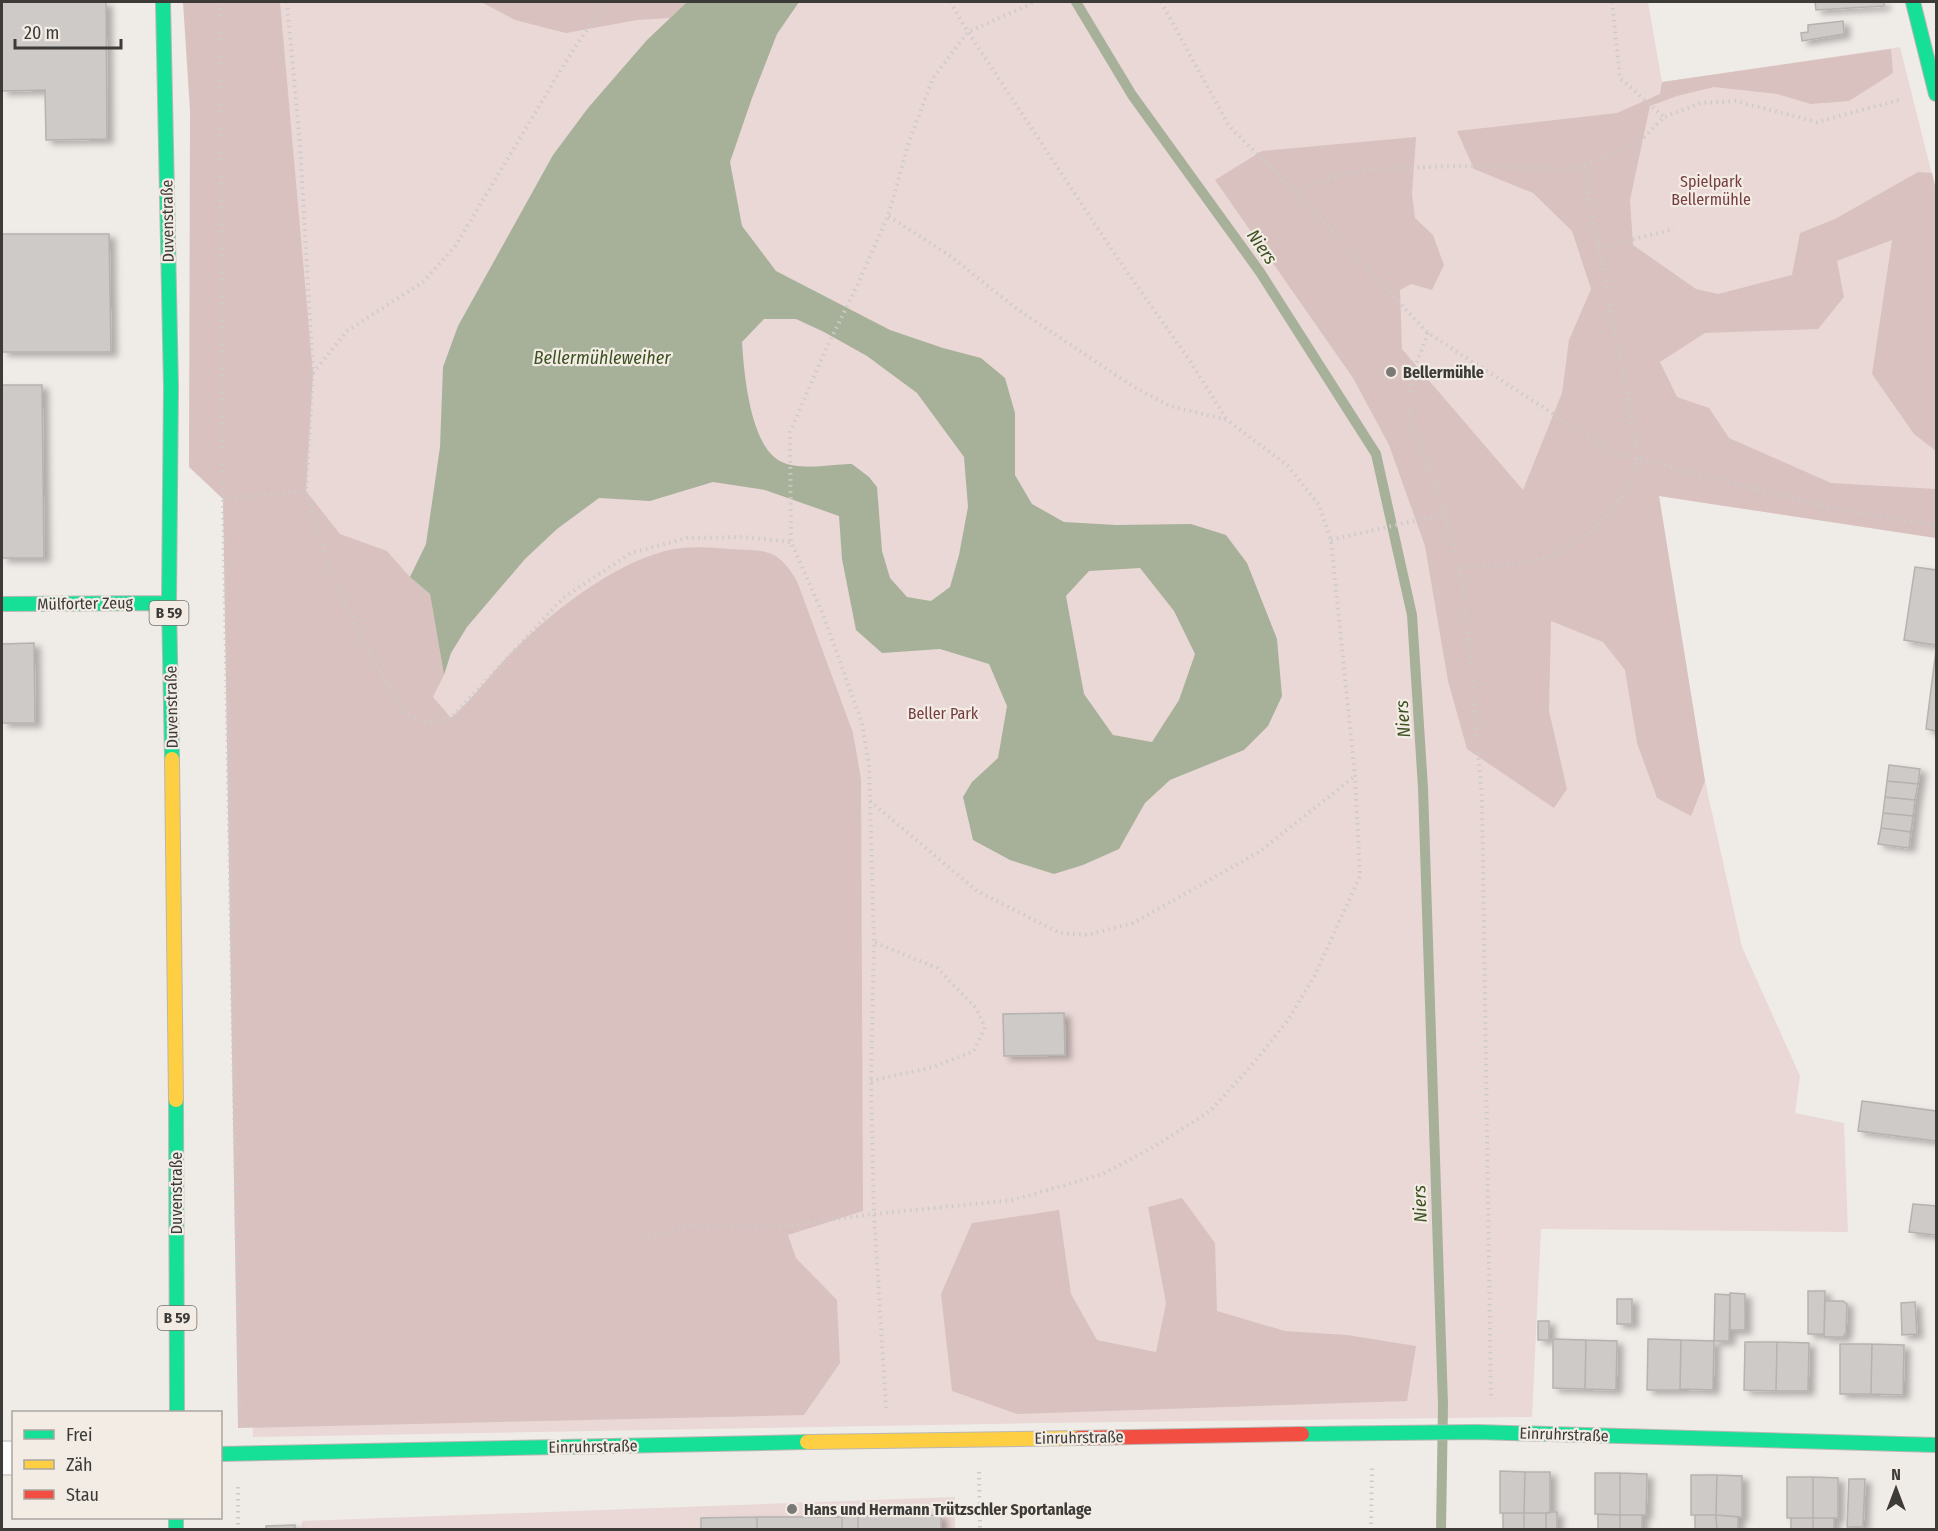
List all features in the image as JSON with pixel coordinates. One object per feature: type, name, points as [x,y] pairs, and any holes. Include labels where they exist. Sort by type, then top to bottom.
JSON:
[{"type":"street","name":"Duvenstraße","points":[[163,2],[171,387],[169,603],[175,916],[177,1411]]},
{"type":"street","points":[[1913,2],[1936,92]]},
{"type":"street","name":"Mülforter Zeug","points":[[2,604],[169,603]]},
{"type":"street","name":"Einruhrstraße","points":[[222,1454],[978,1438],[1478,1432],[1936,1444]]},
{"type":"path","points":[[220,2],[223,499],[240,1417],[238,1428],[238,1530]]},
{"type":"path","points":[[287,2],[300,144],[313,374],[306,491],[329,565],[358,633],[404,712],[427,723],[451,718],[563,598],[632,553],[687,538],[744,537],[791,542]]},
{"type":"path","points":[[313,374],[347,331],[423,282],[456,245],[565,63],[605,2]]},
{"type":"path","points":[[643,1239],[687,1226],[778,1227],[874,1214],[1013,1200],[1103,1174],[1155,1146],[1210,1111],[1252,1065],[1288,1020],[1314,977],[1360,876],[1355,777],[1331,540],[1319,505],[1288,466],[1227,420],[1190,361],[1118,259],[950,2]]},
{"type":"path","points":[[889,1440],[874,1214],[871,1081],[874,942],[869,765],[862,723],[822,612],[791,542],[790,432],[888,216],[909,142],[933,78],[968,32],[1035,2]]},
{"type":"path","points":[[1161,2],[1229,126],[1295,192],[1428,333],[1612,452],[1828,507],[1936,526]]},
{"type":"path","points":[[1612,2],[1620,78],[1664,117]]},
{"type":"path","points":[[1295,192],[1338,175],[1377,169],[1458,166],[1575,170],[1640,142],[1664,117],[1701,103],[1735,101],[1817,122],[1936,92]]},
{"type":"path","points":[[1459,568],[1535,561],[1557,554],[1588,534],[1608,517],[1631,482],[1639,458],[1583,166]]},
{"type":"path","points":[[888,216],[949,255],[1017,309],[1134,387],[1170,405],[1227,420]]},
{"type":"path","points":[[1598,248],[1674,229]]},
{"type":"path","points":[[1428,333],[1414,370],[1408,401],[1408,418],[1430,469],[1459,568],[1467,617],[1482,800],[1492,1432]]},
{"type":"path","points":[[223,499],[306,491]]},
{"type":"path","points":[[1331,540],[1445,514]]},
{"type":"path","points":[[869,801],[977,891],[1060,933],[1087,935],[1133,923],[1259,852],[1355,777]]},
{"type":"path","points":[[871,1081],[933,1067],[974,1051],[985,1027],[976,1008],[937,968],[874,942]]},
{"type":"path","points":[[1371,1530],[1372,1433]]},
{"type":"path","points":[[978,1438],[980,1530]]},
{"type":"green space","name":"Beller Park","points":[[207,2],[1648,2],[1662,82],[1900,47],[1936,190],[1936,538],[1659,496],[1705,781],[1742,947],[1800,1076],[1795,1113],[1844,1123],[1848,1232],[1541,1229],[1532,1417],[253,1437]]},
{"type":"green space","name":"Hans und Hermann Trützschler Sportanlage","points":[[955,1497],[955,1530],[302,1530],[302,1521]]},
{"type":"shaded area","points":[[183,2],[280,2],[313,374],[306,491],[340,534],[387,551],[410,577],[430,594],[444,675],[433,697],[451,718],[513,651],[564,606],[603,579],[644,558],[673,549],[689,548],[761,551],[776,556],[797,581],[853,733],[861,779],[863,1211],[788,1235],[796,1258],[837,1300],[840,1363],[804,1415],[238,1428],[223,499],[189,467],[190,111]]},
{"type":"shaded area","points":[[481,2],[687,2],[670,18],[637,20],[566,33],[515,20]]},
{"type":"shaded area","points":[[1891,49],[1893,73],[1849,101],[1811,104],[1777,94],[1714,87],[1677,96],[1650,106],[1630,200],[1633,245],[1696,289],[1718,294],[1792,275],[1800,233],[1835,219],[1918,172],[1932,173],[1936,190],[1936,451],[1914,434],[1872,374],[1892,240],[1837,261],[1844,297],[1818,329],[1705,333],[1660,362],[1677,397],[1709,408],[1729,438],[1831,483],[1936,489],[1936,538],[1659,496],[1705,781],[1691,816],[1657,798],[1637,743],[1625,670],[1603,642],[1551,621],[1549,711],[1567,789],[1554,808],[1467,749],[1448,681],[1425,546],[1389,445],[1353,378],[1215,180],[1262,151],[1416,137],[1412,194],[1415,218],[1433,235],[1444,265],[1432,290],[1411,284],[1400,290],[1402,349],[1523,490],[1562,393],[1569,340],[1591,289],[1572,231],[1533,193],[1474,169],[1457,131],[1617,113],[1660,94],[1662,82]]},
{"type":"shaded area","points":[[1182,1198],[1215,1243],[1217,1311],[1285,1331],[1347,1335],[1416,1346],[1407,1401],[1017,1414],[952,1391],[941,1294],[972,1223],[1059,1210],[1071,1294],[1097,1340],[1156,1352],[1166,1303],[1148,1207]]},
{"type":"water","name":"Bellermühleweiher","points":[[687,2],[799,2],[777,34],[730,162],[742,226],[776,271],[890,330],[981,358],[1005,378],[1015,413],[1015,475],[1032,504],[1064,522],[1116,525],[1191,524],[1226,535],[1247,563],[1277,639],[1282,696],[1268,726],[1244,750],[1170,780],[1145,803],[1119,849],[1083,865],[1054,874],[1010,860],[973,840],[963,797],[972,782],[998,758],[1007,706],[989,664],[940,649],[882,653],[856,630],[842,559],[839,516],[765,490],[713,482],[650,501],[599,498],[557,529],[525,559],[467,627],[451,653],[444,675],[430,594],[410,577],[426,544],[440,447],[443,367],[458,326],[553,155],[588,108],[647,40]],"holes":[[[764,319],[796,319],[867,356],[917,393],[964,457],[968,507],[959,555],[950,587],[931,601],[907,597],[890,578],[882,551],[877,487],[869,477],[852,464],[807,467],[790,465],[771,454],[763,442],[756,426],[747,390],[742,342]],[[1140,568],[1174,611],[1195,654],[1179,700],[1152,742],[1113,735],[1084,694],[1066,596],[1089,571]]]},
{"type":"building","points":[[2,2],[106,2],[107,139],[46,140],[45,90],[2,91]]},
{"type":"building","points":[[1815,2],[1884,2],[1884,6],[1816,10]]},
{"type":"building","points":[[1843,21],[1844,34],[1802,41],[1801,33],[1808,32],[1808,25]]},
{"type":"building","points":[[2,234],[109,234],[111,352],[2,352]]},
{"type":"building","points":[[2,385],[42,385],[44,558],[2,558]]},
{"type":"building","points":[[1915,567],[1936,570],[1936,645],[1904,640]]},
{"type":"building","points":[[34,643],[35,723],[2,723],[2,644]]},
{"type":"building","points":[[1936,650],[1936,731],[1926,729]]},
{"type":"building","points":[[1889,765],[1920,769],[1918,784],[1887,781]]},
{"type":"building","points":[[1887,781],[1918,784],[1915,800],[1885,797]]},
{"type":"building","points":[[1885,797],[1915,800],[1913,816],[1883,813]]},
{"type":"building","points":[[1883,813],[1913,816],[1911,832],[1881,828]]},
{"type":"building","points":[[1881,828],[1911,832],[1909,848],[1878,844]]},
{"type":"building","points":[[1064,1013],[1065,1055],[1004,1056],[1003,1014]]},
{"type":"building","points":[[1862,1101],[1936,1111],[1936,1141],[1858,1131]]},
{"type":"building","points":[[1913,1204],[1936,1206],[1936,1235],[1909,1232]]},
{"type":"building","points":[[1808,1291],[1825,1291],[1824,1334],[1808,1334]]},
{"type":"building","points":[[1730,1293],[1745,1294],[1745,1330],[1730,1330]]},
{"type":"building","points":[[1715,1294],[1730,1295],[1729,1341],[1714,1341]]},
{"type":"building","points":[[1617,1299],[1632,1299],[1632,1324],[1617,1324]]},
{"type":"building","points":[[1825,1301],[1843,1301],[1847,1304],[1846,1333],[1843,1337],[1824,1337]]},
{"type":"building","points":[[1915,1302],[1917,1334],[1902,1335],[1901,1303]]},
{"type":"building","points":[[1538,1321],[1549,1321],[1549,1340],[1538,1340]]},
{"type":"building","points":[[1553,1339],[1586,1340],[1585,1389],[1553,1388]]},
{"type":"building","points":[[1648,1339],[1681,1340],[1680,1390],[1647,1390]]},
{"type":"building","points":[[1586,1340],[1617,1341],[1616,1390],[1585,1389]]},
{"type":"building","points":[[1681,1340],[1714,1341],[1713,1390],[1680,1389]]},
{"type":"building","points":[[1745,1342],[1777,1342],[1776,1391],[1744,1390]]},
{"type":"building","points":[[1777,1342],[1809,1343],[1808,1391],[1776,1391]]},
{"type":"building","points":[[1840,1344],[1872,1344],[1871,1394],[1840,1394]]},
{"type":"building","points":[[1872,1344],[1904,1345],[1903,1395],[1871,1394]]},
{"type":"building","points":[[1500,1471],[1525,1472],[1524,1513],[1500,1513]]},
{"type":"building","points":[[1525,1472],[1550,1472],[1550,1513],[1524,1513]]},
{"type":"building","points":[[1595,1473],[1620,1473],[1620,1515],[1595,1514]]},
{"type":"building","points":[[1620,1473],[1647,1474],[1646,1515],[1620,1515]]},
{"type":"building","points":[[1691,1475],[1717,1475],[1716,1515],[1691,1515]]},
{"type":"building","points":[[1717,1475],[1742,1476],[1742,1517],[1716,1515]]},
{"type":"building","points":[[1787,1477],[1813,1477],[1813,1518],[1787,1518]]},
{"type":"building","points":[[1813,1477],[1838,1478],[1838,1518],[1813,1518]]},
{"type":"building","points":[[1849,1479],[1865,1479],[1863,1527],[1847,1527]]},
{"type":"building","points":[[1557,1512],[1557,1530],[1546,1530],[1546,1513]]},
{"type":"building","points":[[1503,1513],[1524,1513],[1524,1530],[1503,1530]]},
{"type":"building","points":[[1524,1513],[1546,1513],[1546,1530],[1524,1530]]},
{"type":"building","points":[[1598,1514],[1620,1515],[1620,1530],[1598,1530]]},
{"type":"building","points":[[941,1515],[941,1530],[858,1530],[858,1516]]},
{"type":"building","points":[[1620,1515],[1642,1515],[1642,1530],[1620,1530]]},
{"type":"building","points":[[1695,1515],[1716,1515],[1717,1530],[1695,1530]]},
{"type":"building","points":[[1716,1515],[1738,1517],[1738,1530],[1717,1530]]},
{"type":"building","points":[[858,1516],[858,1530],[842,1530],[842,1517]]},
{"type":"building","points":[[757,1517],[842,1517],[842,1530],[757,1530]]},
{"type":"building","points":[[757,1517],[757,1530],[701,1530],[701,1518]]},
{"type":"building","points":[[1791,1518],[1813,1518],[1813,1530],[1791,1530]]},
{"type":"building","points":[[1813,1518],[1834,1518],[1834,1530],[1813,1530]]},
{"type":"building","points":[[295,1525],[295,1530],[266,1530],[266,1526]]},
{"type":"waterway","name":"Niers","points":[[1076,2],[1132,95],[1260,272],[1376,454],[1412,615],[1423,788],[1443,1405],[1441,1530]]},
{"type":"traffic: fast","points":[[163,2],[171,387],[169,603],[172,759]]},
{"type":"traffic: fast","points":[[1913,2],[1936,94]]},
{"type":"traffic: fast","points":[[2,604],[169,603]]},
{"type":"traffic: fast","points":[[176,1100],[177,1411]]},
{"type":"traffic: fast","points":[[1302,1434],[1477,1432],[1936,1445]]},
{"type":"traffic: fast","points":[[222,1454],[807,1442]]},
{"type":"traffic: fast","points":[[176,1519],[176,1530]]},
{"type":"traffic: slow","points":[[172,759],[176,1100]]},
{"type":"traffic: slow","points":[[807,1442],[1079,1438]]},
{"type":"traffic: jam","points":[[1079,1438],[1302,1434]]},
{"type":"place","name":"Bellermühle","points":[[1391,372]]},
{"type":"place","name":"Hans und Hermann Trützschler Sportanlage","points":[[792,1509]]},
{"type":"park label","name":"Spielpark Bellermühle","points":[[1711,190]]}]
